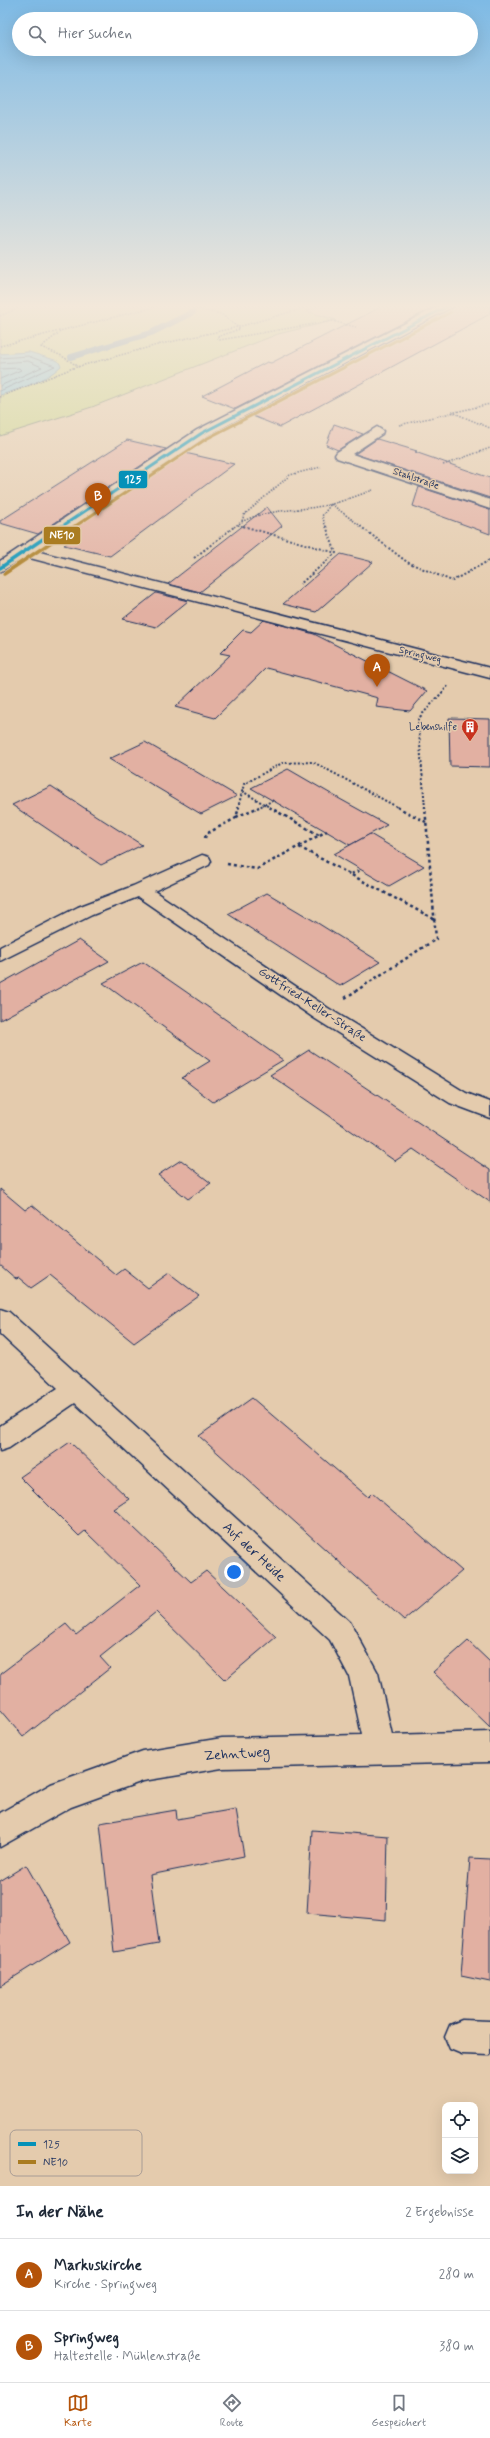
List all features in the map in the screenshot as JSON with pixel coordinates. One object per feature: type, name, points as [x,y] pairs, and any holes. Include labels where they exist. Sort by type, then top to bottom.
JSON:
[{"type":"street","points":[[0,568],[202,433],[250,408]]},
{"type":"street","points":[[342,455],[377,431]]},
{"type":"street","name":"Stahlstraße","points":[[342,455],[490,505]]},
{"type":"street","name":"Springweg","points":[[24,552],[490,673]]},
{"type":"street","points":[[0,955],[85,911],[140,890],[202,861]]},
{"type":"street","name":"Gottfried-Keller-Straße","points":[[140,890],[321,1013],[458,1098],[490,1110]]},
{"type":"street","name":"Auf der Heide","points":[[0,1319],[77,1388],[340,1631],[363,1673],[380,1748]]},
{"type":"street","points":[[0,1440],[77,1388]]},
{"type":"street","name":"Zehntweg","points":[[0,1831],[62,1795],[143,1766],[222,1753],[380,1748],[490,1747]]},
{"type":"path","points":[[377,431],[471,408]]},
{"type":"path","points":[[452,412],[490,428]]},
{"type":"path","points":[[194,558],[242,521],[282,511],[332,504],[490,448]]},
{"type":"path","points":[[242,521],[244,515],[290,475],[323,467],[342,455]]},
{"type":"path","points":[[332,504],[322,516],[336,553]]},
{"type":"path","points":[[332,504],[407,562],[452,581],[490,560]]},
{"type":"path","points":[[237,524],[336,553]]},
{"type":"path","points":[[300,584],[336,553]]},
{"type":"path","points":[[321,1013],[436,939],[418,719],[466,667]]},
{"type":"path","points":[[236,818],[244,784],[282,763],[313,762],[426,822]]},
{"type":"path","points":[[242,791],[319,835]]},
{"type":"path","points":[[274,800],[206,834],[202,861],[257,869],[327,831]]},
{"type":"path","points":[[299,847],[434,919]]},
{"type":"path","points":[[351,875],[361,870]]},
{"type":"green space","points":[[0,408],[89,408],[0,436]]},
{"type":"building","points":[[263,408],[315,408],[280,427],[250,415]]},
{"type":"building","points":[[334,424],[363,434],[338,450],[326,445]]},
{"type":"building","points":[[377,439],[417,451],[415,452],[490,478],[490,498],[355,454]]},
{"type":"building","points":[[127,440],[166,449],[38,534],[0,523],[0,521]]},
{"type":"building","points":[[185,453],[234,464],[110,556],[64,545],[68,542],[57,539]]},
{"type":"building","points":[[419,487],[490,510],[490,534],[413,506]]},
{"type":"building","points":[[267,507],[282,526],[200,592],[168,584]]},
{"type":"building","points":[[341,554],[373,562],[316,612],[283,604]]},
{"type":"building","points":[[156,593],[188,601],[156,627],[123,619]]},
{"type":"building","points":[[264,620],[314,634],[427,691],[410,711],[376,707],[378,698],[266,668],[215,718],[175,707],[230,655],[220,653],[243,630],[251,632]]},
{"type":"building","name":"Lebenshilfe","points":[[449,718],[490,719],[490,767],[450,766]]},
{"type":"building","points":[[145,742],[237,796],[201,814],[109,759]]},
{"type":"building","points":[[288,769],[387,825],[350,845],[251,788]]},
{"type":"building","points":[[51,786],[142,845],[101,865],[12,805]]},
{"type":"building","points":[[370,834],[424,866],[389,886],[334,854]]},
{"type":"building","points":[[267,893],[380,962],[340,986],[228,914]]},
{"type":"building","points":[[79,940],[109,961],[0,1020],[0,984]]},
{"type":"building","points":[[143,962],[283,1060],[213,1102],[182,1078],[210,1061],[103,983]]},
{"type":"building","points":[[309,1050],[490,1170],[490,1202],[413,1149],[395,1161],[270,1075]]},
{"type":"building","points":[[181,1160],[211,1183],[188,1199],[158,1175]]},
{"type":"building","points":[[0,1189],[25,1210],[32,1205],[116,1275],[124,1269],[148,1288],[169,1273],[199,1296],[134,1343],[50,1275],[31,1288],[19,1278],[16,1279],[0,1265]]},
{"type":"building","points":[[252,1398],[368,1497],[372,1493],[462,1571],[404,1620],[199,1436]]},
{"type":"building","points":[[70,1442],[129,1499],[114,1509],[191,1582],[206,1571],[276,1637],[225,1680],[156,1612],[100,1657],[110,1668],[23,1737],[0,1710],[0,1674],[66,1624],[76,1635],[140,1585],[85,1531],[79,1536],[20,1477]]},
{"type":"building","points":[[468,1641],[490,1662],[490,1727],[433,1672]]},
{"type":"building","points":[[236,1809],[244,1856],[150,1875],[159,1944],[114,1952],[100,1823],[176,1810],[177,1819]]},
{"type":"building","points":[[312,1830],[388,1836],[386,1920],[307,1913]]},
{"type":"building","points":[[470,1858],[490,1859],[490,1982],[461,1976]]},
{"type":"building","points":[[26,1865],[70,1942],[0,1986],[0,1881]]},
{"type":"transit line","name":"125","points":[[0,568],[202,433],[250,408]]},
{"type":"transit line","name":"NE10","points":[[4,574],[206,439],[266,408]]},
{"type":"place","name":"Springweg","points":[[98,516]]},
{"type":"place","name":"Markuskirche","points":[[377,687]]},
{"type":"place","name":"Lebenshilfe","points":[[470,742]]}]
